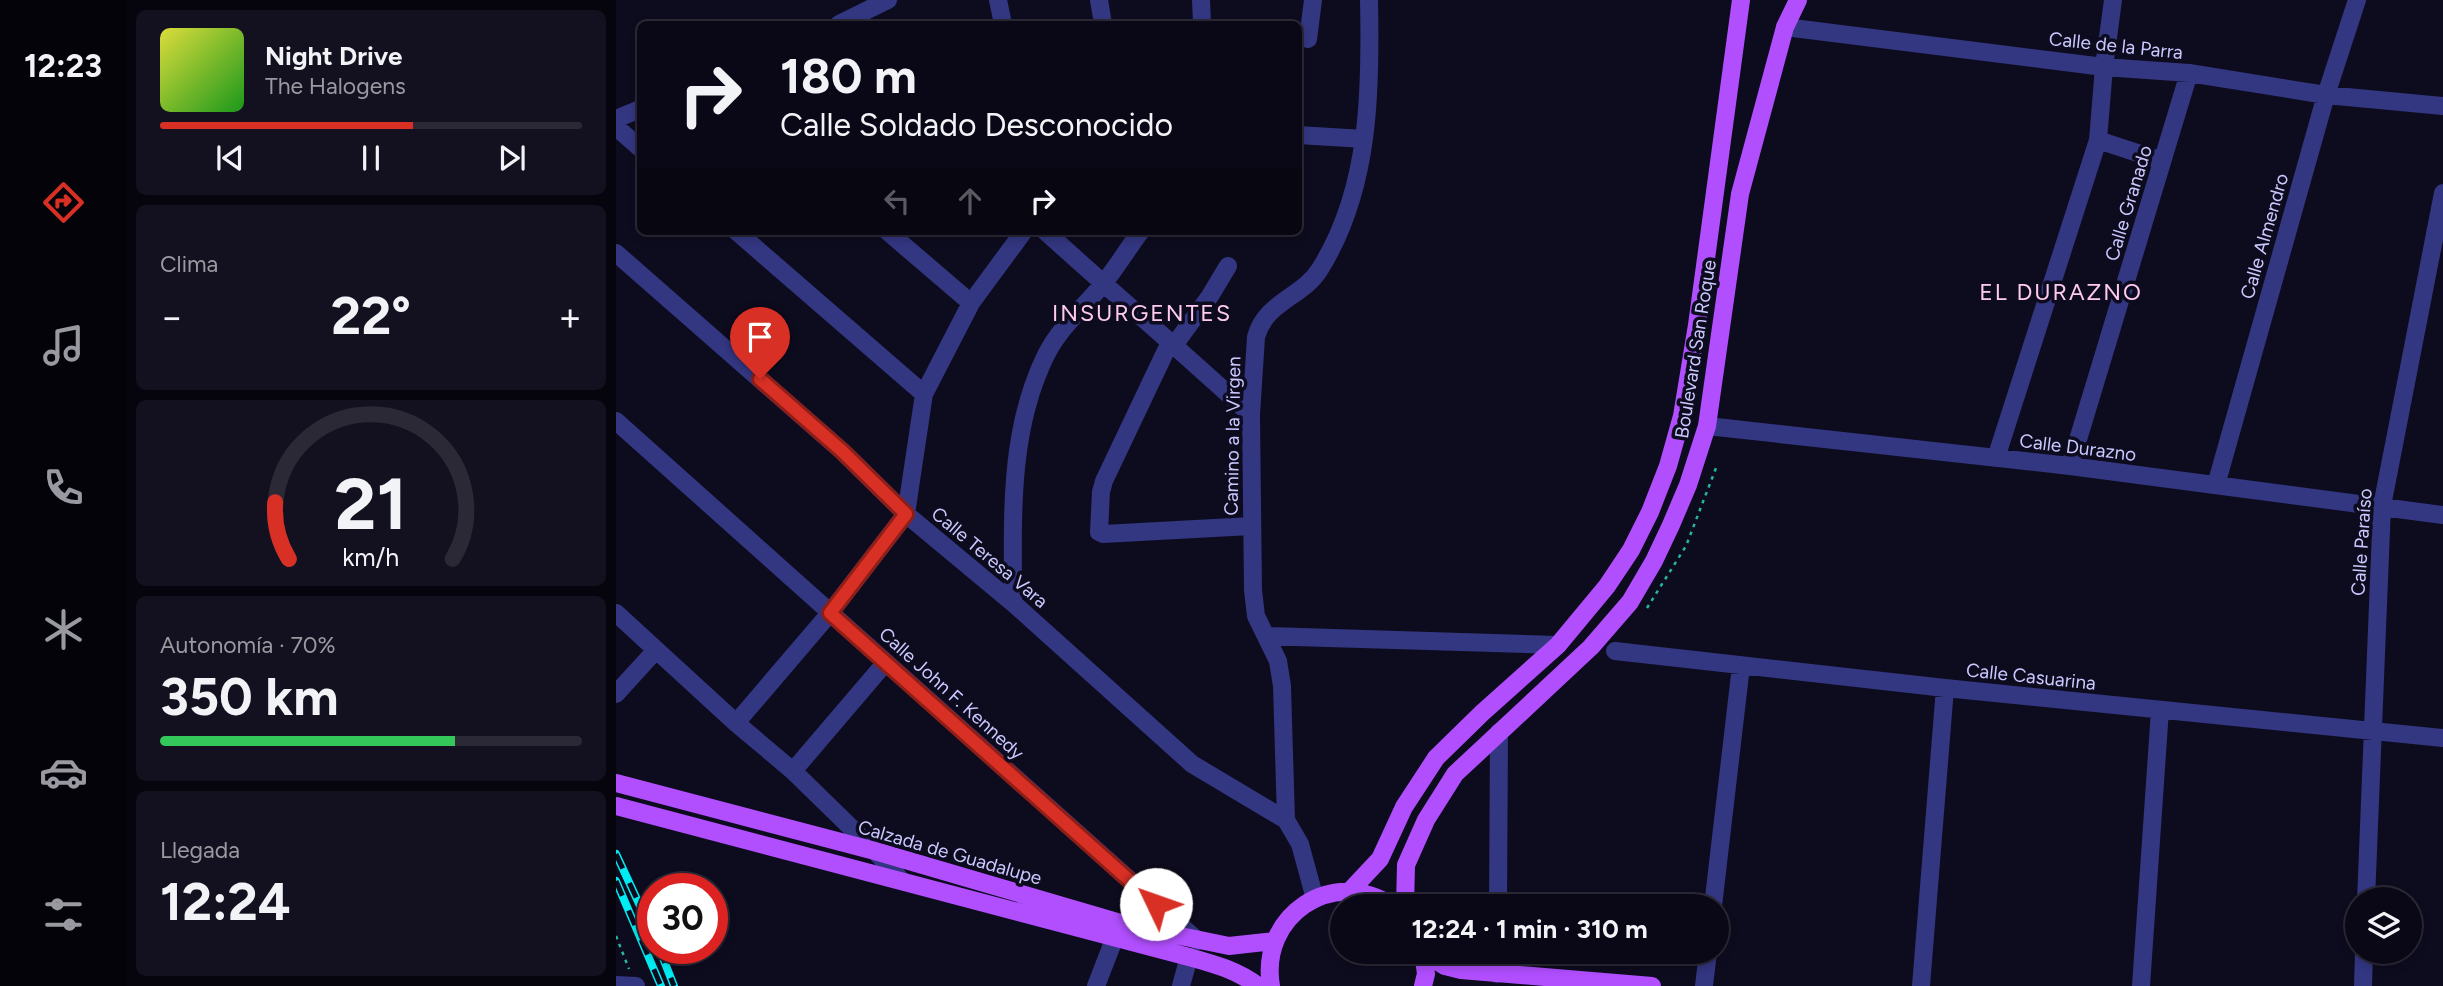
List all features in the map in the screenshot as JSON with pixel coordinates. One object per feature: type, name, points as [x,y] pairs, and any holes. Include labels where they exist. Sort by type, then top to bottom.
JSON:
[{"type":"main road","name":"Boulevard San Roque","points":[[1349,892],[1381,859],[1404,807],[1436,758],[1558,645],[1606,586],[1630,550],[1650,512],[1668,466],[1682,416],[1741,0]]},
{"type":"main road","name":"Boulevard San Roque","points":[[1405,894],[1406,865],[1426,820],[1455,774],[1591,647],[1630,602],[1671,525],[1688,485],[1707,426],[1740,194],[1785,27],[1798,0]]},
{"type":"main road","name":"Calzada de Guadalupe","points":[[616,783],[875,851],[1126,925],[1229,946],[1274,941]]},
{"type":"main road","name":"Calzada de Guadalupe","points":[[616,806],[1189,957],[1226,968],[1258,986]]},
{"type":"main road","points":[[1271,986],[1268,969],[1274,941],[1284,923],[1298,909],[1315,899],[1332,894],[1363,894]]},
{"type":"main road","points":[[1423,986],[1425,964]]},
{"type":"main road","points":[[1442,964],[1461,970],[1497,974],[1652,986]]},
{"type":"street","points":[[845,21],[888,0]]},
{"type":"street","points":[[998,0],[1002,21]]},
{"type":"street","points":[[1099,0],[1102,21]]},
{"type":"street","points":[[1201,0],[1202,21]]},
{"type":"street","points":[[1308,39],[1313,0]]},
{"type":"street","name":"Camino a la Virgen","points":[[1286,820],[1282,686],[1278,661],[1256,616],[1255,603],[1251,526],[1254,352],[1259,325],[1273,308],[1319,271],[1336,236],[1361,170],[1369,79],[1369,0]]},
{"type":"street","points":[[1996,458],[2098,140],[2113,0]]},
{"type":"street","name":"Calle Almendro","points":[[2216,485],[2326,95],[2357,0]]},
{"type":"street","name":"Calle de la Parra","points":[[1785,27],[2104,67],[2189,73],[2326,95],[2443,106]]},
{"type":"street","name":"Calle Granado","points":[[2070,466],[2189,73]]},
{"type":"street","points":[[616,118],[637,110]]},
{"type":"street","points":[[616,127],[637,145]]},
{"type":"street","points":[[1302,135],[1364,139]]},
{"type":"street","points":[[2098,140],[2162,161]]},
{"type":"street","name":"Calle Paraíso","points":[[2366,887],[2382,506],[2443,193]]},
{"type":"street","points":[[741,235],[924,394]]},
{"type":"street","points":[[892,235],[971,303]]},
{"type":"street","points":[[736,723],[830,613],[906,514],[924,394],[971,303],[1021,235]]},
{"type":"street","points":[[1049,235],[1251,415]]},
{"type":"street","points":[[1013,603],[1014,465],[1033,388],[1047,354],[1061,331],[1103,284],[1138,235]]},
{"type":"street","name":"Calle Teresa Vara","points":[[616,253],[842,451],[906,514],[1013,603],[1192,764],[1286,820]]},
{"type":"street","points":[[1228,267],[1210,296],[1173,343],[1104,481],[1099,532],[1103,534],[1251,526]]},
{"type":"street","name":"Calle John F. Kennedy","points":[[616,421],[1198,941]]},
{"type":"street","name":"Calle Durazno","points":[[1707,426],[2070,466],[2443,515]]},
{"type":"street","points":[[616,613],[736,723],[793,771],[902,881]]},
{"type":"street","points":[[1266,636],[1558,645]]},
{"type":"street","points":[[616,694],[656,650]]},
{"type":"street","name":"Calle Casuarina","points":[[1615,651],[1945,688],[2443,738]]},
{"type":"street","points":[[793,771],[886,662]]},
{"type":"street","points":[[1714,894],[1741,666]]},
{"type":"street","points":[[1921,986],[1945,688]]},
{"type":"street","points":[[2141,986],[2160,710]]},
{"type":"street","points":[[1497,894],[1499,732]]},
{"type":"street","points":[[1286,820],[1300,844],[1315,899]]},
{"type":"street","points":[[1096,986],[1115,937]]},
{"type":"street","points":[[1181,986],[1189,957]]},
{"type":"street","points":[[1497,964],[1497,974]]},
{"type":"street","points":[[1704,986],[1707,964]]},
{"type":"street","points":[[2362,986],[2363,964]]},
{"type":"street","points":[[616,985],[636,986]]},
{"type":"path","points":[[616,936],[636,986]]},
{"type":"railway","points":[[616,854],[637,899]]},
{"type":"railway","points":[[616,881],[661,986]]},
{"type":"railway","points":[[665,964],[674,986]]},
{"type":"district","name":"EL DURAZNO","points":[[2061,292]]},
{"type":"district","name":"INSURGENTES","points":[[1142,313]]},
{"type":"route","points":[[760,379],[842,451],[906,514],[830,613],[1156,904]]}]
